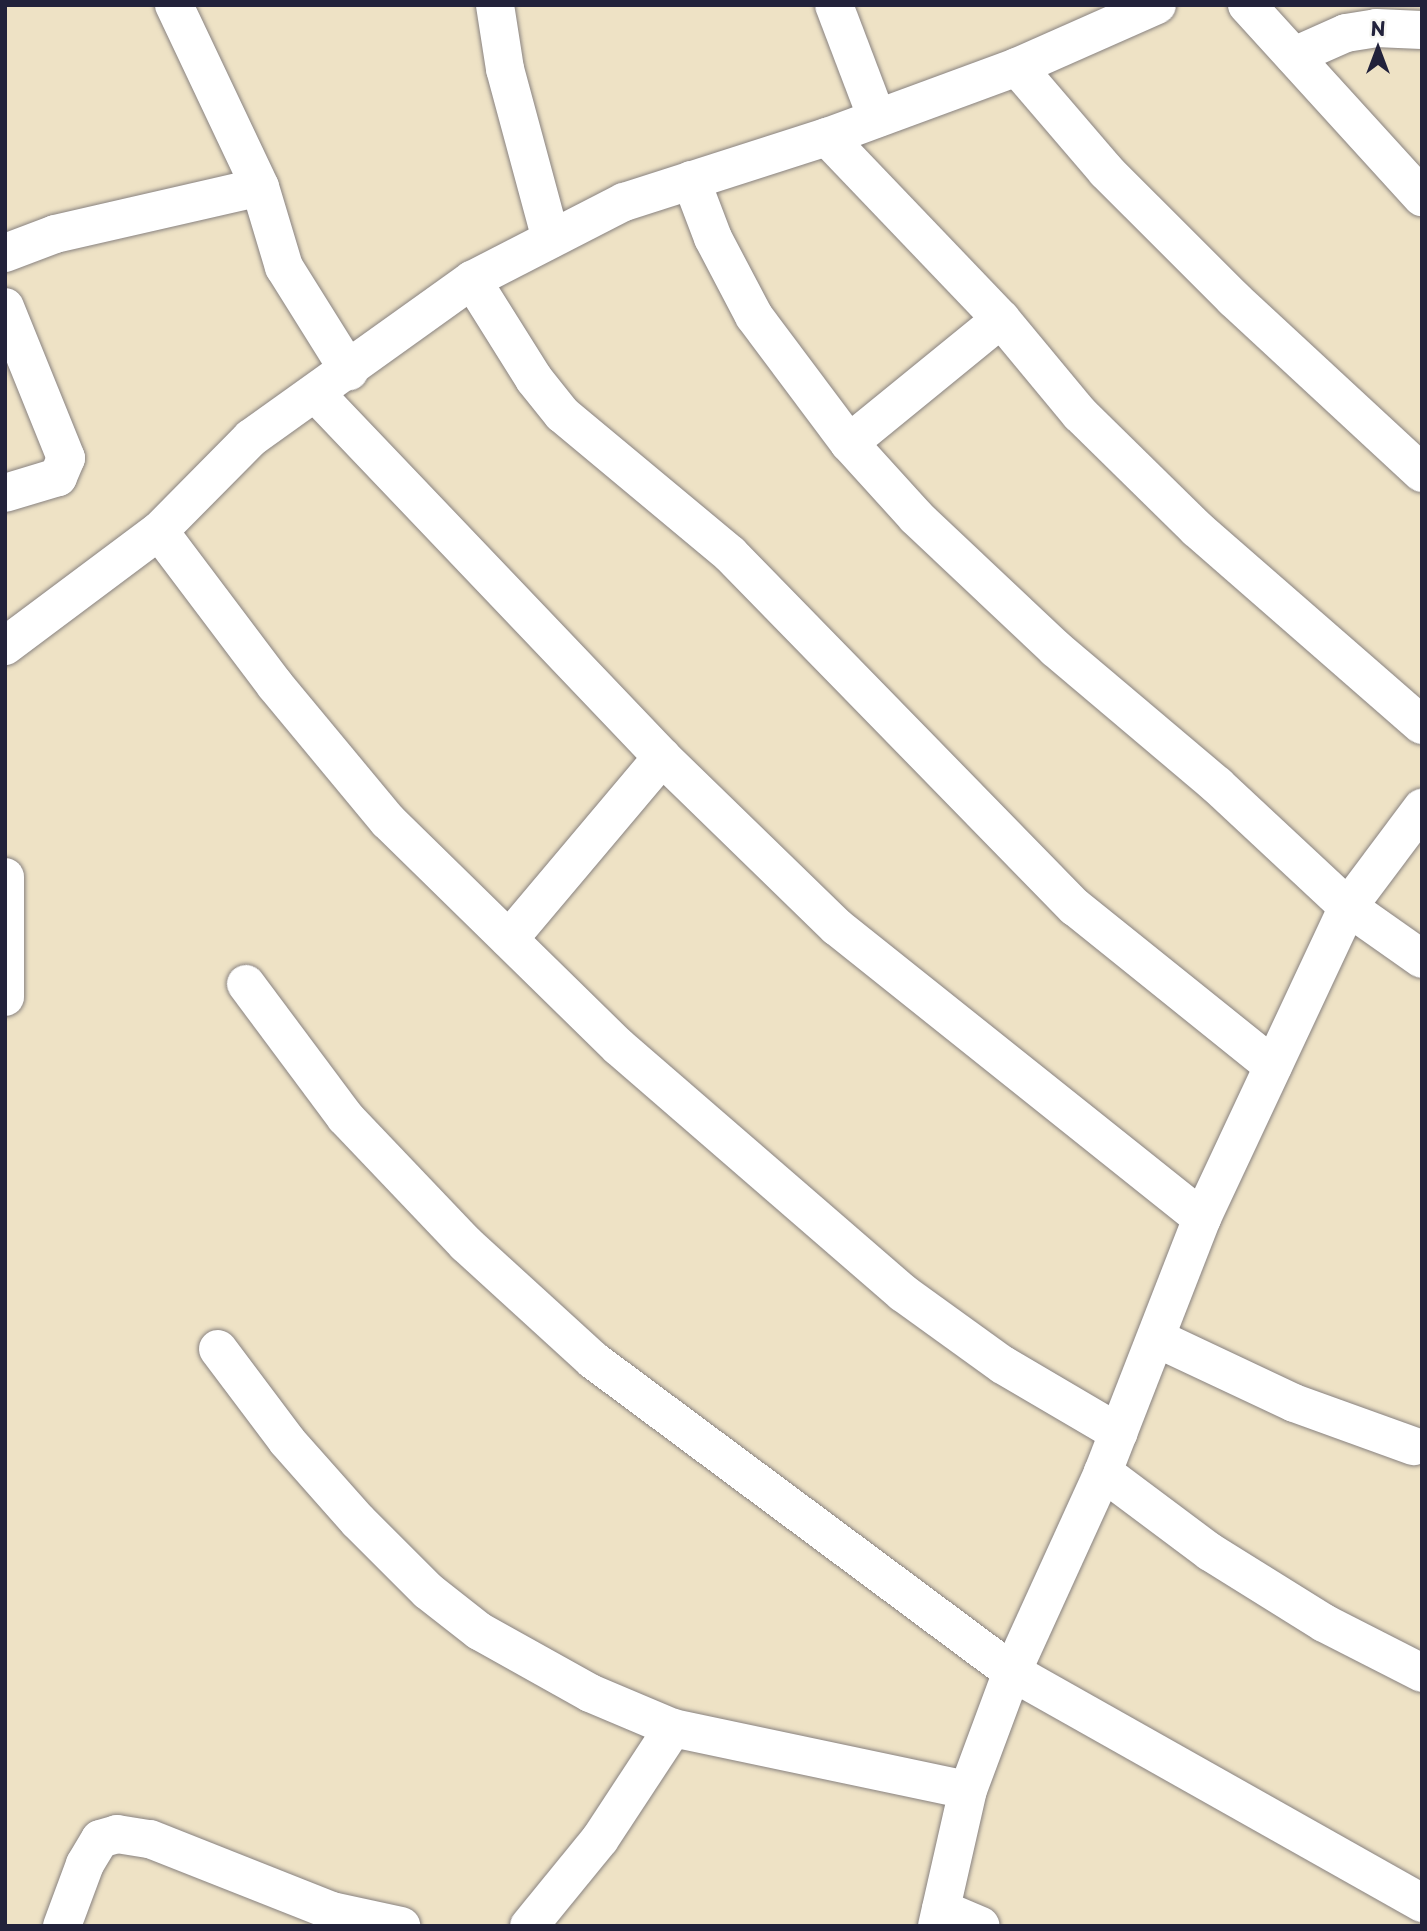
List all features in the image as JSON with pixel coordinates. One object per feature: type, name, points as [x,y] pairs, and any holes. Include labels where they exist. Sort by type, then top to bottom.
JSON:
[{"type":"street","points":[[174,5],[260,187],[284,267],[349,371]]},
{"type":"street","points":[[495,5],[505,69],[551,239]]},
{"type":"street","points":[[834,5],[877,118]]},
{"type":"street","points":[[5,646],[159,531],[251,438],[349,371],[472,280],[624,202],[827,137],[1017,67],[1157,5]]},
{"type":"street","points":[[1247,5],[1422,197]]},
{"type":"street","points":[[1294,56],[1346,33],[1376,28],[1422,30]]},
{"type":"street","points":[[1017,67],[1106,171],[1234,299],[1422,473]]},
{"type":"street","points":[[827,137],[1001,319],[1080,414],[1197,529],[1422,725]]},
{"type":"street","points":[[691,180],[713,237],[754,316],[849,443],[916,517],[1056,649],[1217,785],[1348,907],[1422,959]]},
{"type":"street","points":[[5,253],[55,234],[260,187]]},
{"type":"street","points":[[472,280],[534,379],[562,414],[730,554],[1075,907],[1273,1066]]},
{"type":"street","points":[[5,307],[66,458],[58,477],[5,494]]},
{"type":"street","points":[[849,443],[1001,319]]},
{"type":"street","points":[[316,394],[663,757],[837,927],[1202,1218]]},
{"type":"street","points":[[159,531],[275,685],[388,821],[619,1047],[903,1293],[1003,1365],[1119,1433]]},
{"type":"street","points":[[509,939],[663,757]]},
{"type":"street","points":[[981,1926],[939,1918],[968,1790],[1012,1672],[1103,1472],[1158,1339],[1202,1218],[1348,907],[1422,808]]},
{"type":"street","points":[[5,877],[5,997]]},
{"type":"street","points":[[246,984],[345,1117],[466,1244],[593,1360],[1012,1672],[1422,1903]]},
{"type":"street","points":[[1158,1339],[1294,1403],[1413,1446]]},
{"type":"street","points":[[218,1349],[287,1441],[428,1591],[479,1632],[590,1693],[673,1728],[968,1790]]},
{"type":"street","points":[[1103,1472],[1221,1559],[1324,1623],[1422,1672]]},
{"type":"street","points":[[529,1926],[600,1839],[673,1728]]},
{"type":"street","points":[[62,1926],[85,1864],[100,1839],[117,1834],[163,1844],[330,1918],[401,1926]]}]
